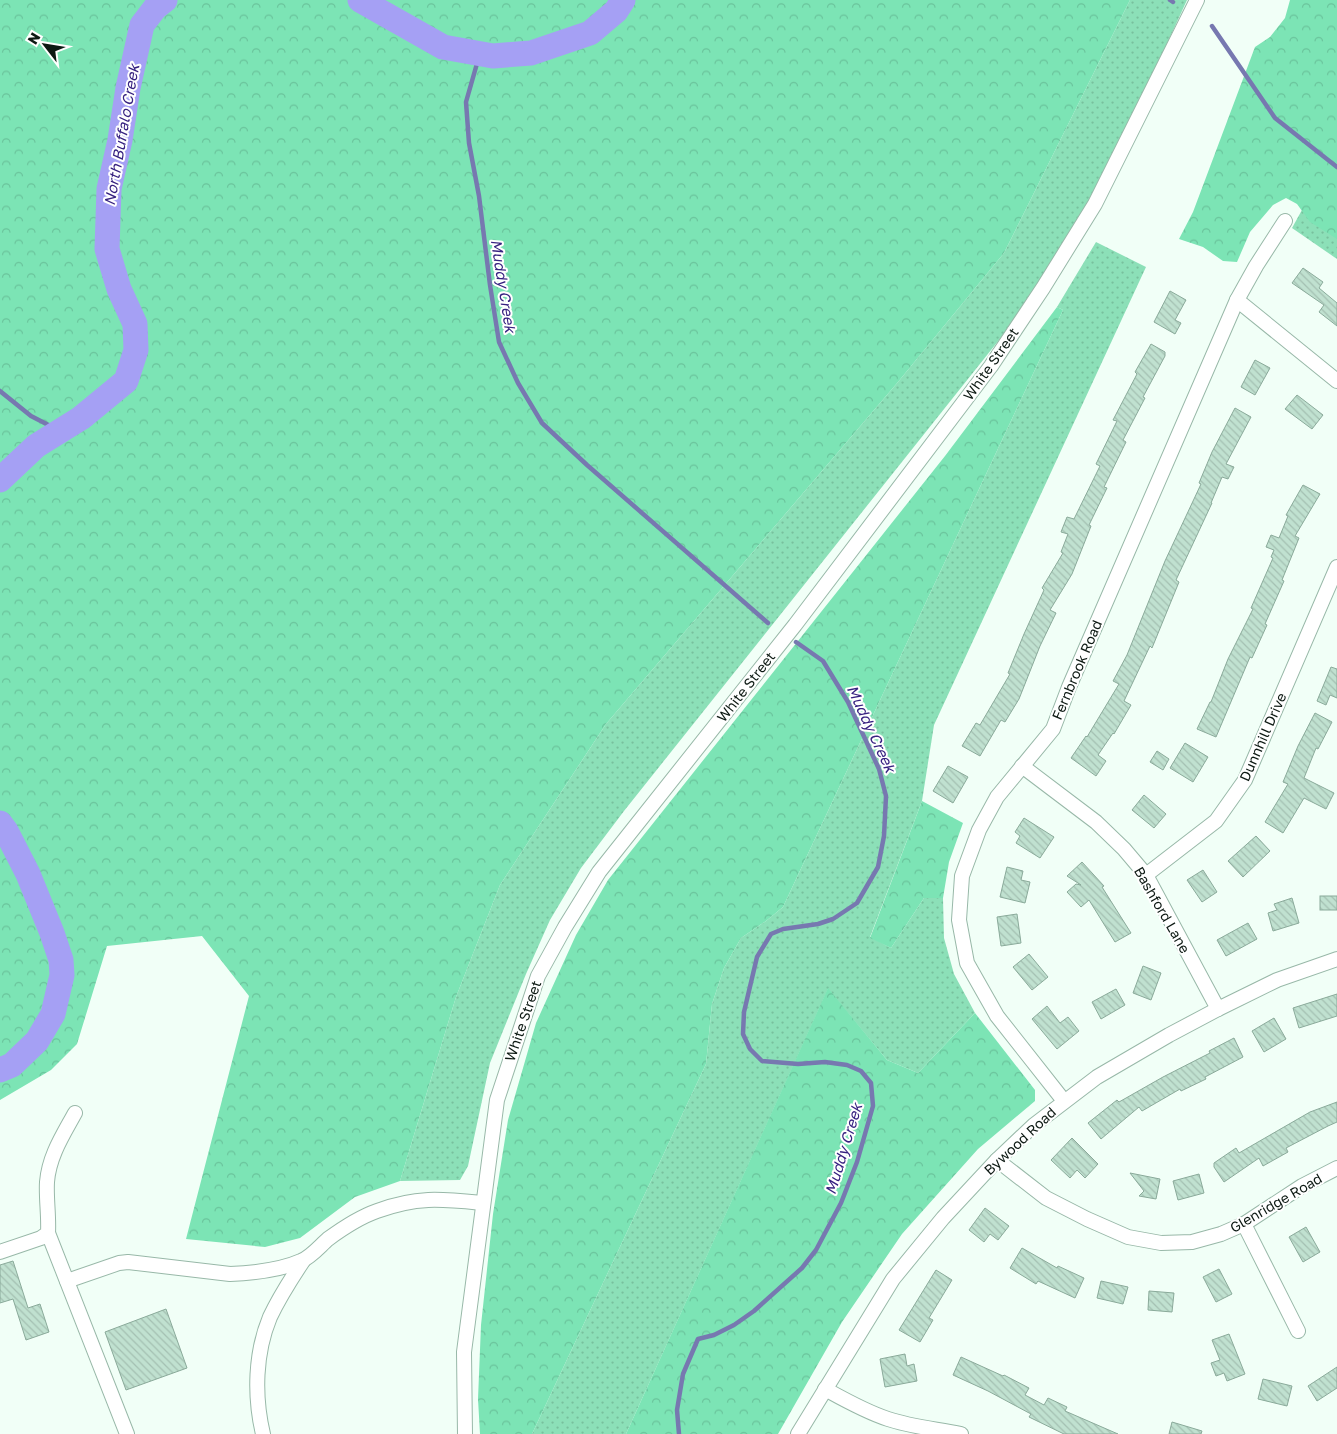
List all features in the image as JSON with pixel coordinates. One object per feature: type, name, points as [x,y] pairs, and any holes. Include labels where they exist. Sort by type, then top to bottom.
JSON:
[{"type":"street","name":"White Street","points":[[465,1434],[464,1352],[497,1100],[538,976],[565,927],[599,872],[794,625],[991,366],[1043,288],[1095,204],[1197,0]]},
{"type":"street","name":"Fernbrook Road","points":[[1064,1101],[997,1016],[967,963],[958,920],[962,876],[979,830],[997,797],[1053,728],[1237,300],[1285,221]]},
{"type":"street","points":[[1237,300],[1337,381]]},
{"type":"street","name":"Dunnhill Drive","points":[[1146,875],[1216,821],[1245,780],[1337,567]]},
{"type":"street","name":"Bashford Lane","points":[[1022,766],[1096,822],[1124,849],[1146,875],[1218,1009]]},
{"type":"street","name":"Bywood Road","points":[[798,1434],[892,1279],[943,1218],[997,1160],[1034,1125],[1097,1077],[1218,1009],[1277,980],[1337,959]]},
{"type":"street","points":[[75,1113],[61,1139],[50,1166],[47,1182],[48,1232],[127,1434]]},
{"type":"street","name":"Glenridge Road","points":[[997,1160],[1046,1198],[1128,1237],[1161,1244],[1192,1242],[1221,1234],[1244,1224],[1302,1186],[1337,1168]]},
{"type":"street","points":[[263,1434],[259,1418],[258,1401],[259,1361],[264,1337],[271,1317],[303,1261],[337,1232],[376,1211],[402,1203],[423,1200],[483,1203]]},
{"type":"street","points":[[1244,1224],[1298,1331]]},
{"type":"street","points":[[0,1252],[42,1238],[48,1232]]},
{"type":"street","points":[[67,1281],[119,1263],[128,1262],[230,1274],[272,1270],[303,1261]]},
{"type":"street","points":[[824,1389],[856,1406],[888,1419],[913,1426],[961,1434]]},
{"type":"green space","points":[[0,0],[1130,0],[1004,253],[898,382],[606,724],[500,885],[456,997],[400,1181],[355,1197],[300,1238],[265,1247],[186,1239],[249,996],[202,936],[107,946],[77,1044],[51,1070],[0,1100]]},
{"type":"green space","points":[[1130,0],[1187,0],[1115,154],[1068,239],[999,340],[624,811],[581,868],[550,920],[490,1063],[468,1166],[460,1180],[400,1181],[456,997],[500,885],[606,724],[898,382],[1004,253]]},
{"type":"green space","points":[[1290,0],[1337,0],[1337,239],[1310,222],[1297,204],[1286,198],[1273,205],[1250,232],[1237,262],[1223,261],[1203,247],[1179,239],[1193,212],[1255,47],[1270,37],[1285,18]]},
{"type":"green space","points":[[1313,190],[1337,204],[1337,259],[1292,228]]},
{"type":"green space","points":[[1096,242],[1146,267],[934,725],[922,801],[870,937],[891,948],[924,898],[943,898],[944,938],[954,974],[975,1013],[918,1073],[887,1060],[828,989],[626,1434],[532,1434],[706,1064],[712,1004],[724,968],[741,938],[783,907],[1063,310],[1057,307]]},
{"type":"green space","points":[[1057,307],[1063,310],[783,907],[741,938],[724,968],[712,1004],[706,1064],[532,1434],[480,1434],[478,1399],[481,1325],[493,1214],[508,1120],[536,1023],[576,935],[608,880],[945,456]]},
{"type":"green space","points":[[922,801],[963,823],[949,862],[943,898],[924,898],[891,948],[870,938]]},
{"type":"green space","points":[[828,988],[887,1060],[918,1073],[975,1013],[1035,1090],[1035,1101],[978,1149],[902,1234],[842,1322],[778,1434],[626,1434]]},
{"type":"building","points":[[1303,268],[1323,282],[1319,288],[1337,303],[1337,326],[1319,312],[1324,305],[1292,283]]},
{"type":"building","points":[[1170,291],[1186,300],[1175,320],[1181,323],[1175,334],[1154,322]]},
{"type":"building","points":[[1151,344],[1165,352],[1165,356],[1123,440],[1126,442],[1104,487],[1107,488],[1089,525],[1091,526],[1072,574],[1050,610],[1056,613],[1040,646],[1019,699],[1005,722],[1001,720],[980,756],[962,746],[976,723],[980,725],[1010,674],[1008,673],[1044,590],[1042,588],[1063,553],[1061,552],[1068,534],[1061,532],[1067,517],[1074,519],[1100,466],[1096,464],[1117,421],[1113,420],[1137,374],[1135,372]]},
{"type":"building","points":[[1255,360],[1270,368],[1255,395],[1241,387]]},
{"type":"building","points":[[1297,395],[1323,415],[1312,429],[1285,409]]},
{"type":"building","points":[[1235,408],[1251,417],[1226,464],[1234,467],[1228,479],[1222,477],[1176,580],[1179,582],[1152,648],[1150,646],[1124,701],[1131,705],[1114,734],[1098,755],[1106,761],[1096,776],[1071,758],[1087,737],[1119,684],[1113,681],[1127,655],[1165,561],[1201,484],[1199,483],[1212,452]]},
{"type":"building","points":[[1303,485],[1320,494],[1295,536],[1299,538],[1282,580],[1284,581],[1265,624],[1267,625],[1252,658],[1250,657],[1216,737],[1197,729],[1211,702],[1228,659],[1253,609],[1251,608],[1273,558],[1271,557],[1274,550],[1266,547],[1271,535],[1279,538],[1288,516],[1286,515]]},
{"type":"building","points":[[1331,667],[1337,669],[1337,698],[1330,695],[1326,705],[1317,701]]},
{"type":"building","points":[[1315,713],[1332,722],[1318,749],[1316,748],[1304,778],[1334,793],[1326,809],[1304,798],[1283,833],[1265,822],[1288,784],[1283,782],[1298,746]]},
{"type":"building","points":[[1185,743],[1208,757],[1193,782],[1170,768]]},
{"type":"building","points":[[1157,751],[1169,759],[1163,770],[1150,762]]},
{"type":"building","points":[[948,766],[968,777],[953,803],[933,791]]},
{"type":"building","points":[[1144,795],[1166,814],[1154,828],[1132,810]]},
{"type":"building","points":[[1024,818],[1054,837],[1040,858],[1016,843],[1020,836],[1015,832]]},
{"type":"building","points":[[1256,836],[1270,851],[1243,877],[1228,861]]},
{"type":"building","points":[[1082,862],[1104,886],[1102,887],[1131,933],[1115,942],[1089,900],[1081,907],[1067,892],[1076,884],[1081,885],[1067,876]]},
{"type":"building","points":[[1007,867],[1023,871],[1021,880],[1030,882],[1025,903],[1000,897]]},
{"type":"building","points":[[1203,870],[1217,892],[1202,902],[1187,880]]},
{"type":"building","points":[[1320,896],[1337,896],[1337,910],[1320,910]]},
{"type":"building","points":[[1292,898],[1299,923],[1273,931],[1268,913],[1277,910],[1274,904]]},
{"type":"building","points":[[1017,914],[1021,943],[1001,946],[997,917]]},
{"type":"building","points":[[1248,923],[1257,939],[1226,956],[1217,940]]},
{"type":"building","points":[[1029,954],[1048,977],[1032,990],[1013,967]]},
{"type":"building","points":[[1143,966],[1161,973],[1151,1000],[1133,993]]},
{"type":"building","points":[[1116,989],[1125,1005],[1101,1019],[1092,1002]]},
{"type":"building","points":[[1337,994],[1337,1016],[1299,1028],[1293,1008]]},
{"type":"building","points":[[1047,1006],[1060,1023],[1068,1017],[1079,1031],[1057,1049],[1032,1019]]},
{"type":"building","points":[[1274,1018],[1286,1039],[1264,1052],[1252,1031]]},
{"type":"building","points":[[1234,1038],[1243,1057],[1205,1077],[1206,1079],[1181,1091],[1180,1089],[1142,1111],[1139,1107],[1101,1139],[1088,1123],[1117,1100],[1119,1102]]},
{"type":"building","points":[[1337,1102],[1337,1122],[1286,1148],[1288,1152],[1263,1166],[1259,1158],[1224,1182],[1214,1167],[1214,1163],[1236,1148],[1239,1153],[1310,1112]]},
{"type":"building","points":[[1072,1138],[1098,1164],[1085,1178],[1077,1170],[1070,1178],[1051,1160]]},
{"type":"building","points":[[1130,1173],[1160,1179],[1156,1199],[1139,1196],[1144,1191]]},
{"type":"building","points":[[1199,1174],[1204,1193],[1178,1200],[1173,1181]]},
{"type":"building","points":[[985,1208],[1009,1226],[998,1240],[990,1234],[984,1242],[969,1230]]},
{"type":"building","points":[[1306,1227],[1320,1252],[1303,1262],[1289,1237]]},
{"type":"building","points":[[1022,1248],[1057,1268],[1058,1266],[1084,1278],[1075,1298],[1038,1281],[1036,1284],[1010,1268]]},
{"type":"building","points":[[13,1261],[28,1308],[40,1304],[49,1332],[26,1340],[13,1299],[0,1303],[0,1265]]},
{"type":"building","points":[[1219,1269],[1232,1294],[1216,1302],[1203,1277]]},
{"type":"building","points":[[936,1270],[952,1280],[929,1318],[933,1320],[920,1342],[899,1330]]},
{"type":"building","points":[[1101,1281],[1128,1287],[1123,1304],[1097,1298]]},
{"type":"building","points":[[1149,1291],[1174,1293],[1172,1312],[1148,1310]]},
{"type":"building","points":[[166,1309],[187,1368],[126,1390],[105,1332]]},
{"type":"building","points":[[1229,1334],[1245,1374],[1227,1381],[1224,1373],[1216,1376],[1211,1363],[1220,1360],[1212,1340]]},
{"type":"building","points":[[905,1354],[907,1366],[914,1364],[917,1381],[885,1387],[880,1359]]},
{"type":"building","points":[[961,1357],[1029,1388],[1025,1395],[1044,1405],[1048,1398],[1067,1407],[1065,1411],[1118,1434],[1064,1434],[1029,1417],[1031,1414],[953,1375]]},
{"type":"building","points":[[1337,1367],[1337,1388],[1317,1401],[1308,1386]]},
{"type":"building","points":[[1263,1379],[1292,1386],[1287,1406],[1258,1399]]},
{"type":"building","points":[[1172,1422],[1202,1431],[1201,1434],[1169,1434]]},
{"type":"waterway","name":"North Buffalo Creek","points":[[0,480],[36,446],[81,418],[126,381],[136,350],[135,324],[119,289],[107,249],[109,189],[142,25],[155,8],[165,0]]},
{"type":"waterway","name":"North Buffalo Creek","points":[[360,0],[443,47],[493,56],[531,53],[590,33],[616,11],[623,0]]},
{"type":"waterway","points":[[1212,26],[1275,118],[1337,167]]},
{"type":"waterway","name":"Muddy Creek","points":[[480,53],[466,102],[469,143],[479,196],[499,342],[518,383],[542,423],[587,465],[768,623]]},
{"type":"waterway","points":[[0,391],[31,416],[60,431]]},
{"type":"waterway","name":"Muddy Creek","points":[[679,1434],[677,1410],[683,1374],[698,1339],[714,1335],[734,1325],[754,1311],[802,1268],[816,1250],[841,1203],[857,1162],[873,1106],[871,1083],[861,1071],[847,1065],[825,1062],[798,1064],[762,1061],[750,1049],[743,1034],[744,1012],[757,957],[771,934],[783,929],[818,924],[833,919],[857,903],[878,867],[884,836],[886,796],[879,769],[848,702],[823,661],[796,642]]},
{"type":"waterway","name":"North Buffalo Creek","points":[[0,823],[28,874],[52,933],[61,960],[62,975],[53,1014],[37,1041],[12,1065],[0,1070]]}]
